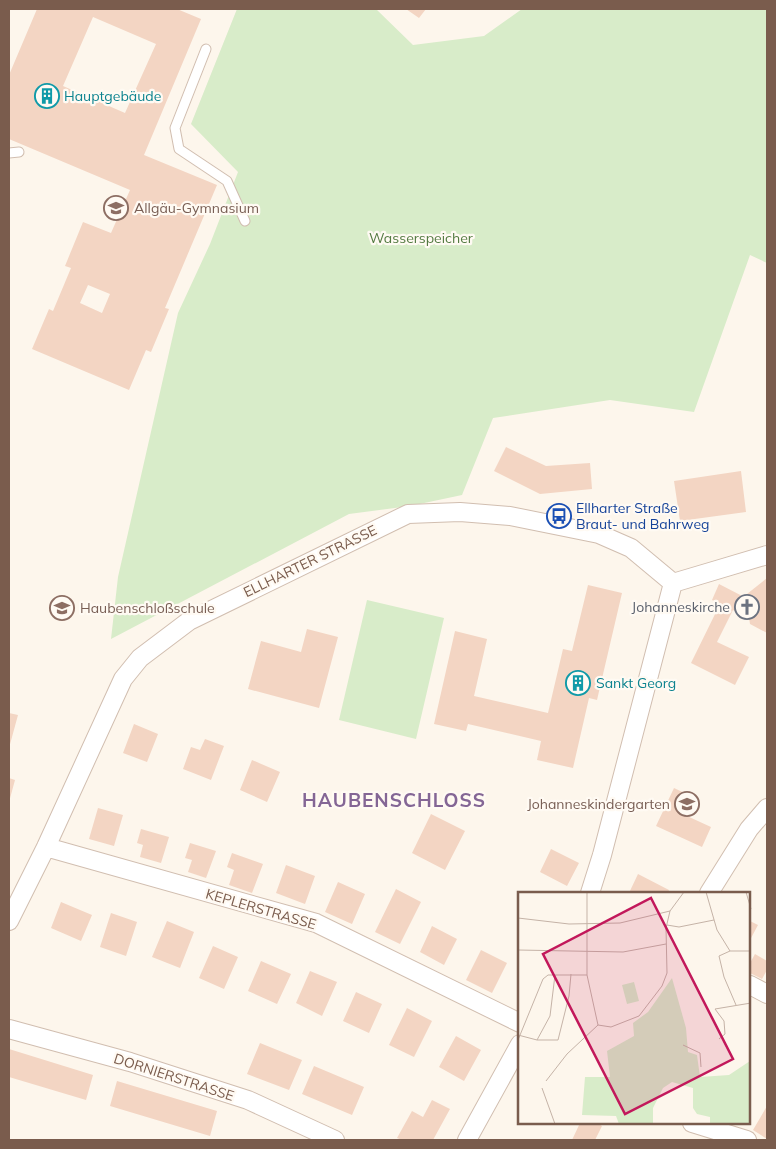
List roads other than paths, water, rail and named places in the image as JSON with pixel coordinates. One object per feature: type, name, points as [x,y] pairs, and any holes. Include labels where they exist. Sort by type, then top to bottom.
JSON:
[{"type":"street","name":"ELLHARTER STRASSE","points":[[9,921],[46,847],[124,679],[140,658],[189,621],[408,514],[460,512],[510,516],[599,534],[632,548],[673,583]]},
{"type":"street","points":[[590,892],[602,856],[673,583],[767,555]]},
{"type":"street","points":[[710,892],[748,829],[767,808]]},
{"type":"street","name":"KEPLERSTRASSE","points":[[46,847],[316,923],[518,1022]]},
{"type":"street","points":[[751,986],[767,994]]},
{"type":"street","name":"DORNIERSTRASSE","points":[[9,1029],[130,1062],[248,1100],[335,1140]]},
{"type":"street","points":[[467,1140],[518,1048]]},
{"type":"street","points":[[695,1124],[747,1140]]},
{"type":"lane","points":[[206,49],[175,128],[179,149],[228,181],[245,221]]},
{"type":"lane","points":[[9,153],[20,152]]},
{"type":"place","name":"Hauptgebäude","points":[[47,96]]},
{"type":"place","name":"Allgäu-Gymnasium","points":[[116,208]]},
{"type":"place","name":"Ellharter Straße Braut- und Bahrweg","points":[[559,516]]},
{"type":"place","name":"Johanneskirche","points":[[747,607]]},
{"type":"place","name":"Haubenschloßschule","points":[[62,608]]},
{"type":"place","name":"Sankt Georg","points":[[578,683]]},
{"type":"place","name":"Johanneskindergarten","points":[[687,804]]},
{"type":"district","name":"HAUBENSCHLOSS","points":[[394,800]]},
{"type":"park label","name":"Wasserspeicher","points":[[421,238]]}]
